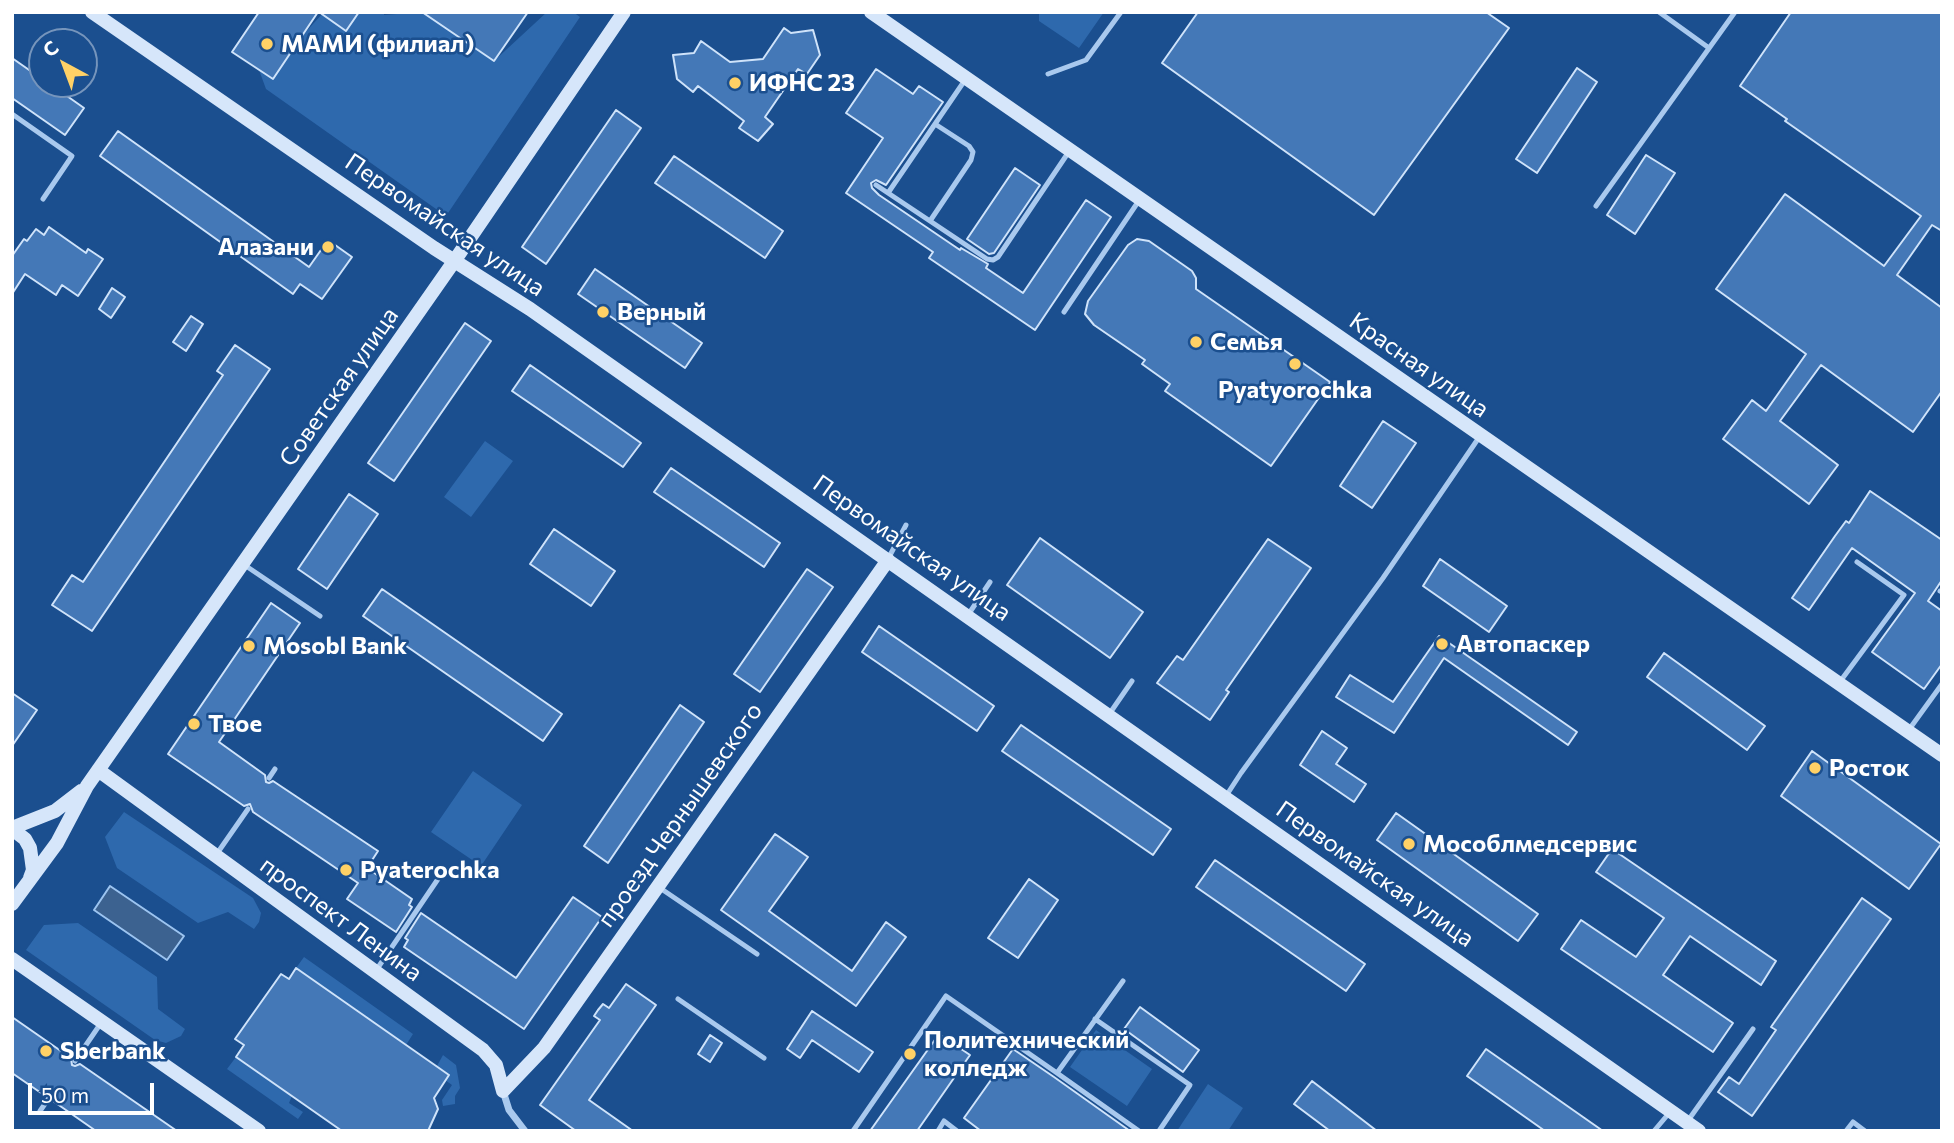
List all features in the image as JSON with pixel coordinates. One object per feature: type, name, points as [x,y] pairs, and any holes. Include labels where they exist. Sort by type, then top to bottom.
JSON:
[{"type":"street","name":"Первомайская улица","points":[[92,12],[530,309],[1693,1126]]},
{"type":"street","name":"Советская улица","points":[[12,904],[57,843],[87,786],[455,260],[624,12]]},
{"type":"street","name":"Красная улица","points":[[871,12],[1942,755]]},
{"type":"street","name":"проезд Чернышевского","points":[[503,1091],[544,1048],[888,560]]},
{"type":"street","name":"проспект Ленина","points":[[98,771],[482,1050],[496,1065],[509,1110],[525,1131]]},
{"type":"street","name":"Советская улица","points":[[12,828],[55,811],[87,786]]},
{"type":"street","points":[[12,828],[25,839],[30,848],[33,870],[27,886]]},
{"type":"street","points":[[12,959],[259,1131]]},
{"type":"lane","points":[[1048,74],[1086,60],[1121,12]]},
{"type":"lane","points":[[1659,12],[1709,48]]},
{"type":"lane","points":[[1596,206],[1735,12]]},
{"type":"lane","points":[[888,193],[966,78]]},
{"type":"lane","points":[[12,114],[72,156],[43,199]]},
{"type":"lane","points":[[930,221],[971,160],[973,152],[969,146],[936,124]]},
{"type":"lane","points":[[876,185],[987,260],[993,260],[998,257],[1070,150]]},
{"type":"lane","points":[[1064,312],[1140,199]]},
{"type":"lane","points":[[1226,796],[1383,578],[1480,435]]},
{"type":"lane","points":[[888,560],[906,525]]},
{"type":"lane","points":[[1839,683],[1904,595],[1857,562]]},
{"type":"lane","points":[[243,564],[320,616]]},
{"type":"lane","points":[[968,615],[990,582]]},
{"type":"lane","points":[[1109,715],[1132,681]]},
{"type":"lane","points":[[1908,731],[1942,684]]},
{"type":"lane","points":[[269,778],[275,769]]},
{"type":"lane","points":[[215,856],[248,809]]},
{"type":"lane","points":[[375,972],[438,879]]},
{"type":"lane","points":[[657,886],[757,954]]},
{"type":"lane","points":[[1057,1073],[1123,981]]},
{"type":"lane","points":[[853,1131],[947,996],[1139,1131]]},
{"type":"lane","points":[[678,999],[764,1058]]},
{"type":"lane","points":[[1096,1019],[1190,1085],[1159,1131]]},
{"type":"lane","points":[[75,1060],[102,1021]]},
{"type":"lane","points":[[1693,1126],[1753,1030]]},
{"type":"lane","points":[[40,1111],[49,1098]]},
{"type":"lane","points":[[1654,1131],[1671,1111]]},
{"type":"lane","points":[[937,1131],[944,1121],[957,1131]]},
{"type":"lane","points":[[1846,1131],[1853,1122],[1865,1131]]},
{"type":"shaded area","points":[[324,12],[384,12],[384,15],[422,12],[494,61],[547,12],[573,12],[580,17],[446,216],[266,89],[259,70],[273,79],[301,37]]},
{"type":"shaded area","points":[[1039,12],[1104,12],[1079,48],[1039,21]]},
{"type":"shaded area","points":[[485,441],[513,461],[471,517],[444,497]]},
{"type":"shaded area","points":[[473,771],[522,805],[481,866],[431,832]]},
{"type":"shaded area","points":[[124,812],[253,898],[261,913],[254,929],[228,912],[198,923],[117,868],[105,837]]},
{"type":"shaded area","points":[[110,886],[184,936],[167,960],[94,910]]},
{"type":"shaded area","points":[[78,923],[157,977],[158,1009],[185,1029],[181,1036],[166,1043],[155,1040],[26,950],[44,925]]},
{"type":"shaded area","points":[[304,957],[413,1034],[406,1045],[296,968]]},
{"type":"shaded area","points":[[1096,1030],[1152,1069],[1127,1106],[1070,1067]]},
{"type":"shaded area","points":[[443,1055],[456,1065],[460,1088],[455,1096],[455,1104],[443,1106],[442,1100],[452,1085],[445,1080],[449,1074],[437,1066]]},
{"type":"shaded area","points":[[236,1057],[292,1096],[289,1103],[303,1112],[298,1119],[227,1069]]},
{"type":"shaded area","points":[[1208,1084],[1243,1108],[1228,1131],[1177,1131]]},
{"type":"building","name":"МАМИ (филиал)","points":[[259,12],[318,12],[273,79],[232,52]]},
{"type":"building","points":[[319,12],[359,12],[346,31]]},
{"type":"building","name":"МАМИ (филиал)","points":[[422,12],[528,12],[494,61]]},
{"type":"building","points":[[1198,12],[1486,12],[1509,28],[1374,215],[1162,63]]},
{"type":"building","points":[[1791,12],[1942,12],[1942,231],[1932,225],[1897,275],[1942,308],[1942,391],[1913,432],[1821,365],[1780,421],[1838,465],[1809,504],[1723,439],[1752,400],[1766,411],[1806,354],[1716,289],[1785,194],[1884,266],[1921,216],[1785,121],[1787,119],[1740,86]]},
{"type":"building","name":"ИФНС 23","points":[[784,28],[791,33],[813,30],[820,55],[807,74],[798,69],[765,117],[773,124],[758,141],[739,128],[744,121],[698,86],[693,92],[677,79],[673,55],[694,53],[701,41],[730,62],[763,59]]},
{"type":"building","points":[[12,58],[28,69],[28,98],[70,98],[84,108],[65,135],[12,98]]},
{"type":"building","points":[[1577,68],[1597,82],[1537,173],[1516,159]]},
{"type":"building","points":[[876,69],[913,94],[919,86],[943,102],[886,185],[876,180],[871,183],[872,188],[960,250],[961,248],[988,264],[986,268],[1023,293],[1086,200],[1111,217],[1035,330],[929,258],[933,252],[846,193],[883,138],[846,113]]},
{"type":"building","points":[[616,110],[641,128],[546,264],[522,247]]},
{"type":"building","points":[[118,131],[309,267],[328,240],[352,257],[322,299],[300,284],[293,294],[100,156]]},
{"type":"building","points":[[1646,155],[1675,173],[1635,234],[1607,215]]},
{"type":"building","points":[[674,156],[783,231],[765,258],[655,183]]},
{"type":"building","points":[[1015,168],[1040,185],[994,253],[989,254],[967,239]]},
{"type":"building","points":[[49,227],[86,253],[88,249],[103,259],[78,296],[62,285],[56,295],[25,274],[12,294],[12,256],[24,239],[27,241],[36,229],[44,235]]},
{"type":"building","name":"Семья","points":[[1137,239],[1149,241],[1192,271],[1196,278],[1196,289],[1330,382],[1271,466],[1165,391],[1170,384],[1142,364],[1145,360],[1094,325],[1085,314],[1088,301],[1128,245]]},
{"type":"building","points":[[595,269],[702,343],[685,368],[578,294]]},
{"type":"building","points":[[112,288],[125,297],[111,318],[99,309]]},
{"type":"building","points":[[191,316],[203,324],[186,351],[173,342]]},
{"type":"building","points":[[465,323],[491,341],[394,481],[368,463]]},
{"type":"building","points":[[235,345],[270,369],[92,631],[52,605],[72,575],[83,582],[223,375],[217,371]]},
{"type":"building","points":[[530,365],[641,443],[623,467],[512,391]]},
{"type":"building","points":[[1383,421],[1416,443],[1372,508],[1340,486]]},
{"type":"building","points":[[671,468],[780,543],[764,567],[654,492]]},
{"type":"building","points":[[1870,491],[1942,540],[1942,580],[1928,601],[1942,611],[1942,664],[1924,689],[1872,652],[1915,593],[1852,548],[1809,610],[1792,598]]},
{"type":"building","points":[[349,494],[378,514],[327,589],[298,569]]},
{"type":"building","points":[[554,529],[615,571],[591,606],[530,564]]},
{"type":"building","points":[[1040,538],[1143,612],[1110,658],[1007,585]]},
{"type":"building","points":[[1268,539],[1311,568],[1226,690],[1229,692],[1210,720],[1157,683],[1177,656],[1183,660]]},
{"type":"building","points":[[1440,559],[1507,606],[1489,632],[1423,586]]},
{"type":"building","points":[[807,569],[833,587],[760,692],[734,674]]},
{"type":"building","points":[[382,589],[562,714],[543,741],[363,616]]},
{"type":"building","points":[[271,603],[300,623],[219,742],[265,775],[266,782],[273,781],[378,851],[367,868],[412,899],[409,905],[412,907],[396,932],[347,899],[358,883],[253,812],[250,804],[244,806],[168,754]]},
{"type":"building","points":[[879,626],[994,706],[977,731],[862,652]]},
{"type":"building","points":[[1439,636],[1577,732],[1568,745],[1444,658],[1394,733],[1336,697],[1350,675],[1393,702]]},
{"type":"building","points":[[1664,653],[1765,726],[1747,750],[1647,677]]},
{"type":"building","points":[[12,693],[37,710],[12,746]]},
{"type":"building","points":[[680,705],[704,722],[608,863],[584,846]]},
{"type":"building","points":[[1021,725],[1171,829],[1153,855],[1002,751]]},
{"type":"building","points":[[1322,731],[1347,748],[1336,764],[1366,784],[1354,802],[1300,765]]},
{"type":"building","name":"Росток","points":[[1812,751],[1941,844],[1909,889],[1781,796]]},
{"type":"building","points":[[1396,813],[1538,914],[1518,941],[1377,840]]},
{"type":"building","points":[[775,834],[808,857],[769,911],[852,971],[886,922],[906,937],[856,1006],[721,910]]},
{"type":"building","points":[[1612,849],[1776,961],[1761,985],[1690,936],[1663,975],[1733,1023],[1713,1052],[1561,949],[1581,920],[1636,957],[1664,918],[1596,872]]},
{"type":"building","points":[[1215,860],[1365,964],[1346,991],[1196,887]]},
{"type":"building","points":[[1029,879],[1058,900],[1018,958],[988,938]]},
{"type":"building","points":[[573,897],[602,917],[524,1029],[404,947],[408,940],[405,938],[421,913],[516,978]]},
{"type":"building","points":[[1862,898],[1891,919],[1752,1116],[1718,1092],[1729,1077],[1739,1084],[1776,1030],[1771,1027]]},
{"type":"building","points":[[296,968],[449,1075],[434,1098],[438,1109],[428,1131],[342,1131],[236,1057],[244,1045],[235,1039],[281,974],[289,979]]},
{"type":"building","points":[[626,984],[656,1005],[589,1100],[633,1131],[576,1131],[540,1105],[600,1020],[594,1016],[598,1010],[603,1004],[609,1008]]},
{"type":"building","points":[[1140,1007],[1199,1050],[1183,1072],[1124,1029]]},
{"type":"building","points":[[812,1011],[873,1052],[859,1072],[812,1040],[800,1058],[787,1049]]},
{"type":"building","points":[[12,1017],[71,1058],[72,1065],[80,1064],[177,1131],[96,1131],[53,1101],[54,1096],[51,1093],[44,1095],[12,1073]]},
{"type":"building","points":[[939,1034],[970,1055],[917,1131],[870,1131]]},
{"type":"building","points":[[710,1035],[722,1043],[710,1062],[698,1054]]},
{"type":"building","points":[[1013,1049],[1130,1131],[981,1131],[964,1118]]},
{"type":"building","points":[[1486,1049],[1603,1131],[1545,1131],[1467,1076]]},
{"type":"building","points":[[1312,1081],[1377,1131],[1330,1131],[1294,1104]]},
{"type":"place","name":"МАМИ (филиал)","points":[[267,44]]},
{"type":"place","name":"ИФНС 23","points":[[735,83]]},
{"type":"place","name":"Алазани","points":[[328,247]]},
{"type":"place","name":"Верный","points":[[603,312]]},
{"type":"place","name":"Семья","points":[[1196,342]]},
{"type":"place","name":"Pyatyorochka","points":[[1295,364]]},
{"type":"place","name":"Автопаскер","points":[[1442,644]]},
{"type":"place","name":"Mosobl Bank","points":[[249,646]]},
{"type":"place","name":"Твое","points":[[194,724]]},
{"type":"place","name":"Росток","points":[[1815,768]]},
{"type":"place","name":"Мособлмедсервис","points":[[1409,844]]},
{"type":"place","name":"Pyaterochka","points":[[346,870]]},
{"type":"place","name":"Sberbank","points":[[46,1051]]},
{"type":"place","name":"Политехнический колледж","points":[[910,1054]]}]
